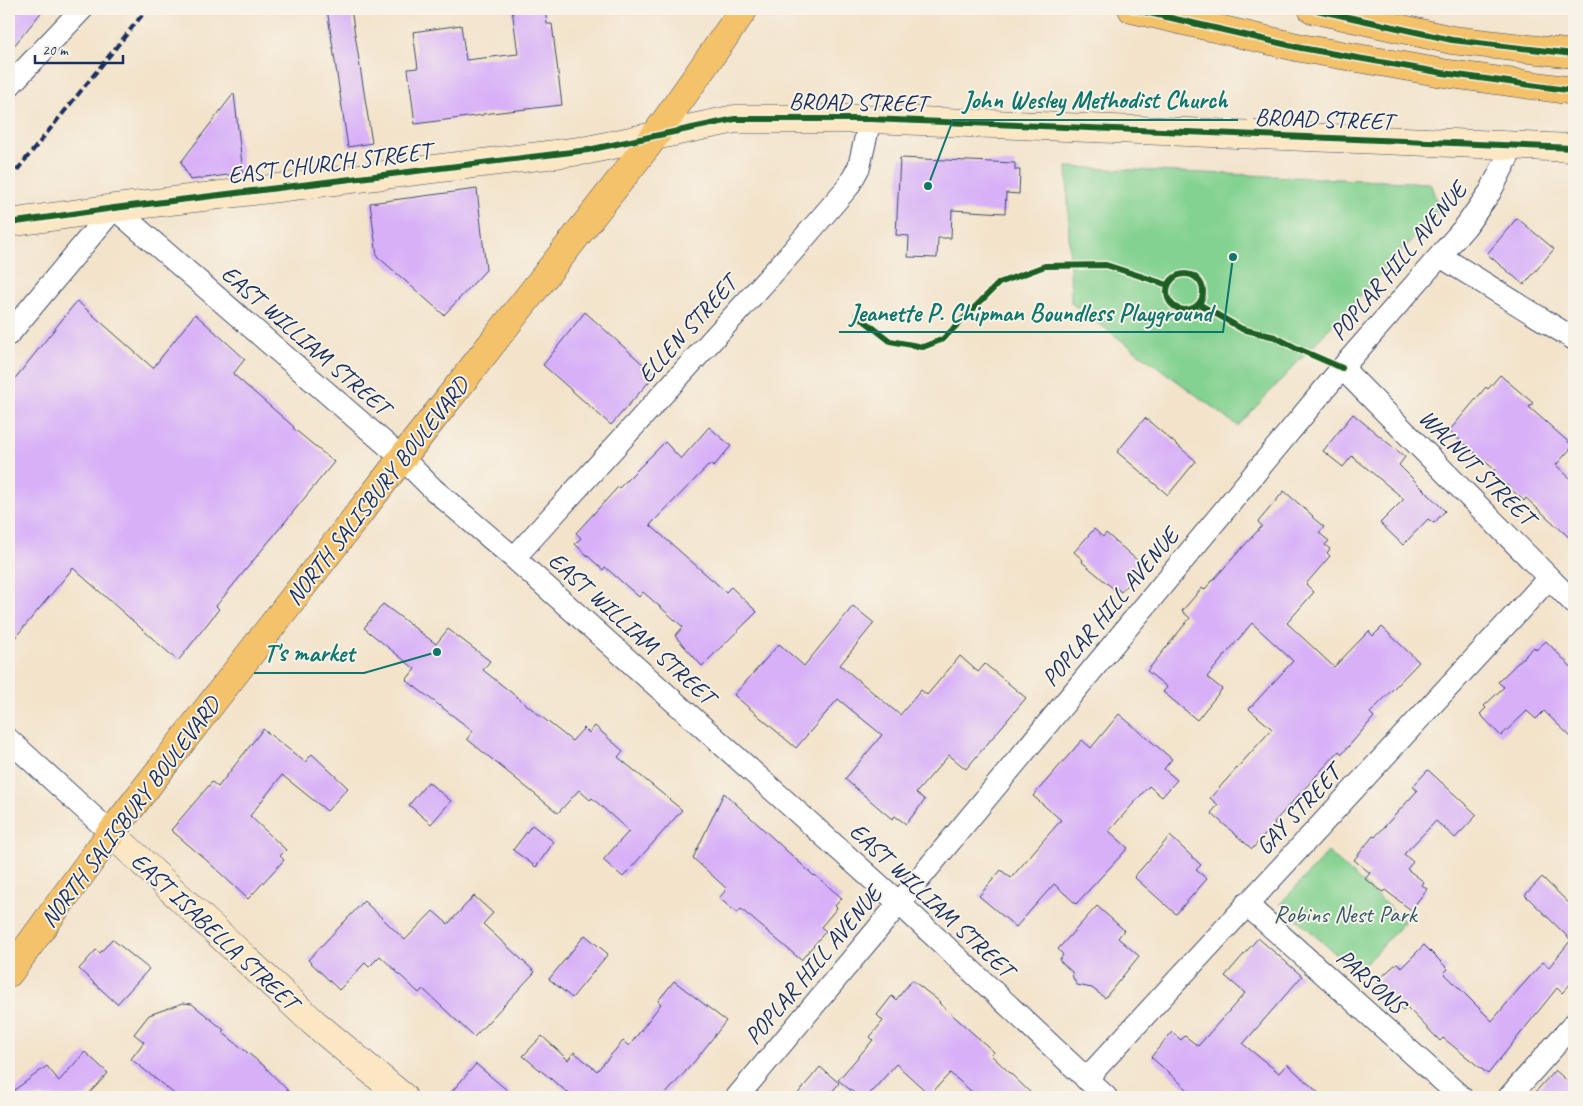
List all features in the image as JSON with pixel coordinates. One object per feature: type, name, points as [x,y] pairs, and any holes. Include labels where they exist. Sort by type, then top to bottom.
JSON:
[{"type":"main road","name":"NORTH SALISBURY BOULEVARD","points":[[9,973],[111,834],[402,458],[654,137],[744,9]]},
{"type":"main road","points":[[1132,9],[1301,48],[1574,91]]},
{"type":"main road","points":[[1312,9],[1452,40],[1574,54]]},
{"type":"street","points":[[9,86],[82,9]]},
{"type":"street","name":"BROAD STREET","points":[[654,137],[735,119],[870,119],[1574,148]]},
{"type":"street","name":"ELLEN STREET","points":[[514,558],[791,253],[848,187],[859,167],[870,119]]},
{"type":"street","name":"EAST CHURCH STREET","points":[[9,223],[114,208],[588,150],[654,137]]},
{"type":"street","name":"POPLAR HILL AVENUE","points":[[737,1097],[1342,368],[1466,226],[1490,192],[1514,145]]},
{"type":"street","points":[[9,334],[114,208]]},
{"type":"street","name":"EAST WILLIAM STREET","points":[[114,208],[402,458],[433,489],[514,558],[899,903],[1106,1097]]},
{"type":"street","points":[[1440,256],[1574,339]]},
{"type":"street","name":"WALNUT STREET","points":[[1342,368],[1574,603]]},
{"type":"street","name":"GAY STREET","points":[[1086,1079],[1549,578]]},
{"type":"street","name":"EAST ISABELLA STREET","points":[[9,740],[313,1022],[403,1097]]},
{"type":"street","name":"PARSONS","points":[[1246,904],[1461,1097]]},
{"type":"street","points":[[1509,1097],[1574,1024]]},
{"type":"green space","points":[[1067,167],[1430,183],[1440,210],[1238,426],[1071,303]]},
{"type":"green space","name":"Robins Nest Park","points":[[1328,852],[1405,921],[1357,973],[1280,904]]},
{"type":"building","points":[[9,9],[44,9],[9,52]]},
{"type":"building","points":[[327,9],[351,9],[372,143],[348,147]]},
{"type":"building","points":[[512,9],[545,9],[547,24],[552,24],[562,105],[415,124],[408,69],[418,68],[413,32],[461,25],[466,60],[518,54]]},
{"type":"building","points":[[234,93],[243,173],[190,180],[181,162]]},
{"type":"building","points":[[900,158],[1015,163],[1015,170],[1020,170],[1019,194],[1006,193],[1005,213],[952,210],[951,238],[938,238],[937,258],[908,257],[909,236],[896,235]]},
{"type":"building","points":[[477,189],[486,270],[444,315],[377,256],[370,203]]},
{"type":"building","points":[[1517,218],[1554,249],[1524,285],[1487,254]]},
{"type":"building","points":[[77,301],[153,368],[195,314],[245,359],[233,374],[334,462],[216,606],[219,609],[178,661],[73,568],[9,645],[9,386]]},
{"type":"building","points":[[585,312],[655,375],[611,425],[543,365]]},
{"type":"building","points":[[1500,375],[1533,403],[1529,407],[1573,446],[1556,465],[1574,482],[1574,542],[1526,498],[1524,501],[1493,473],[1495,470],[1449,431],[1486,387],[1488,389]]},
{"type":"building","points":[[1353,414],[1405,457],[1399,465],[1445,511],[1434,523],[1428,519],[1403,545],[1380,523],[1404,499],[1352,456],[1343,467],[1323,451]]},
{"type":"building","points":[[1145,418],[1196,461],[1168,495],[1117,452]]},
{"type":"building","points":[[709,427],[731,446],[713,467],[710,464],[650,525],[726,592],[731,587],[757,612],[702,666],[675,636],[683,627],[643,592],[639,597],[605,567],[603,570],[575,544],[581,538],[576,533],[618,487],[665,442],[681,459]]},
{"type":"building","points":[[1284,491],[1324,527],[1319,533],[1329,541],[1325,545],[1330,549],[1327,553],[1330,556],[1306,584],[1314,592],[1287,623],[1334,667],[1369,631],[1373,636],[1382,627],[1419,662],[1370,713],[1374,717],[1342,754],[1339,751],[1252,849],[1211,813],[1218,805],[1210,798],[1272,729],[1249,709],[1293,661],[1252,623],[1207,677],[1222,689],[1197,720],[1163,692],[1167,687],[1147,671],[1190,618],[1182,611],[1202,588],[1204,590],[1262,526],[1258,522]]},
{"type":"building","points":[[1094,529],[1103,537],[1106,533],[1138,561],[1142,567],[1121,592],[1116,588],[1115,590],[1082,562],[1083,560],[1074,552]]},
{"type":"building","points":[[383,604],[436,644],[448,629],[490,661],[483,670],[572,741],[584,728],[589,733],[595,726],[623,751],[618,757],[682,810],[623,877],[603,860],[629,831],[592,798],[590,800],[579,790],[558,813],[467,739],[473,731],[406,680],[415,669],[364,628]]},
{"type":"building","points":[[853,606],[874,623],[840,665],[900,715],[921,690],[927,695],[960,656],[978,672],[985,664],[1026,698],[966,769],[949,755],[916,793],[925,800],[906,824],[895,816],[892,819],[845,779],[882,735],[838,699],[796,748],[734,695],[779,644],[804,666]]},
{"type":"building","points":[[1546,641],[1574,670],[1574,740],[1544,711],[1536,719],[1527,711],[1501,736],[1480,714],[1486,708],[1484,706],[1504,687],[1498,682],[1534,647],[1536,650]]},
{"type":"building","points":[[1119,714],[1172,759],[1164,769],[1177,780],[1162,797],[1149,786],[1109,831],[1128,848],[1076,904],[1054,884],[1016,927],[979,896],[1001,870],[1011,878],[1061,820],[1033,796],[1082,740],[1091,748]]},
{"type":"building","points":[[263,729],[305,762],[312,754],[348,788],[327,811],[282,775],[250,816],[286,850],[280,856],[284,860],[248,899],[171,830],[212,782],[218,787]]},
{"type":"building","points":[[1428,770],[1477,815],[1455,838],[1436,821],[1404,854],[1413,862],[1407,869],[1424,882],[1422,885],[1427,889],[1411,910],[1385,890],[1383,892],[1365,879],[1370,873],[1354,860],[1373,836],[1375,837],[1417,791],[1413,786]]},
{"type":"building","points":[[428,782],[451,801],[431,824],[409,805]]},
{"type":"building","points":[[724,793],[814,876],[842,898],[835,906],[837,908],[821,927],[826,931],[801,960],[741,909],[737,913],[719,898],[727,889],[693,858]]},
{"type":"building","points":[[532,825],[554,842],[536,867],[513,850]]},
{"type":"building","points":[[1170,836],[1201,865],[1196,870],[1207,879],[1176,914],[1134,877]]},
{"type":"building","points":[[1542,877],[1574,908],[1574,980],[1562,993],[1557,988],[1488,1074],[1443,1038],[1440,1041],[1406,1006],[1403,1010],[1376,982],[1397,963],[1402,967],[1424,945],[1448,969],[1444,973],[1492,1021],[1543,962],[1549,967],[1571,940],[1525,895]]},
{"type":"building","points":[[474,896],[493,913],[483,924],[535,972],[474,1037],[423,989],[419,993],[380,956],[369,967],[365,963],[339,990],[308,960],[364,901],[405,940],[433,911],[448,924]]},
{"type":"building","points":[[1097,906],[1124,930],[1118,938],[1139,956],[1105,998],[1092,988],[1077,985],[1072,972],[1059,960],[1063,955],[1058,949]]},
{"type":"building","points":[[585,935],[608,954],[572,998],[549,979]]},
{"type":"building","points":[[1258,938],[1302,976],[1243,1044],[1279,1073],[1287,1064],[1323,1097],[1196,1097],[1151,1057],[1172,1032],[1181,1040],[1185,1036],[1198,1046],[1245,993],[1225,976]]},
{"type":"building","points":[[112,939],[149,969],[117,1004],[79,969],[96,950],[100,953]]},
{"type":"building","points":[[912,980],[940,1002],[994,1052],[991,1055],[1035,1097],[978,1097],[950,1073],[930,1095],[896,1064],[867,1097],[859,1097],[838,1080],[873,1040],[870,1037],[883,1021],[877,1015],[892,996],[896,1000]]},
{"type":"building","points":[[674,981],[726,1021],[694,1062],[663,1097],[573,1097],[523,1056],[542,1036],[568,1060],[574,1052],[597,1071],[623,1041],[629,1046],[661,1004],[658,1001]]},
{"type":"building","points":[[183,1003],[192,1004],[224,1030],[222,1032],[264,1066],[294,1097],[178,1097],[131,1059],[144,1042],[134,1034],[149,1015]]},
{"type":"building","points":[[85,1052],[108,1073],[86,1097],[9,1097],[9,1094],[47,1066],[59,1081]]},
{"type":"building","points":[[476,1064],[515,1097],[447,1097]]},
{"type":"building","points":[[820,1067],[839,1083],[828,1097],[795,1097]]},
{"type":"building","points":[[1555,1070],[1574,1087],[1574,1097],[1531,1097]]},
{"type":"railway","points":[[9,180],[147,9]]},
{"type":"cycle path","points":[[1132,9],[1301,48],[1443,73],[1574,91]]},
{"type":"cycle path","points":[[1312,9],[1452,40],[1574,54]]},
{"type":"cycle path","points":[[9,223],[114,208],[588,150],[735,119],[870,119],[1574,148]]},
{"type":"cycle path","points":[[857,315],[890,341],[923,347],[943,339],[999,283],[1045,266],[1106,265],[1168,285]]},
{"type":"cycle path","points":[[1185,274],[1192,275],[1198,279],[1202,285],[1203,292],[1202,299],[1198,305],[1192,309],[1185,310],[1178,309],[1172,305],[1168,299],[1167,292],[1168,285],[1172,279],[1178,275],[1185,274]]},
{"type":"cycle path","points":[[1199,304],[1242,329],[1275,337],[1342,368]]},
{"type":"place","name":"John Wesley Methodist Church","points":[[928,186]]},
{"type":"place","name":"Jeanette P. Chipman Boundless Playground","points":[[1233,257]]},
{"type":"place","name":"T's market","points":[[437,652]]}]
